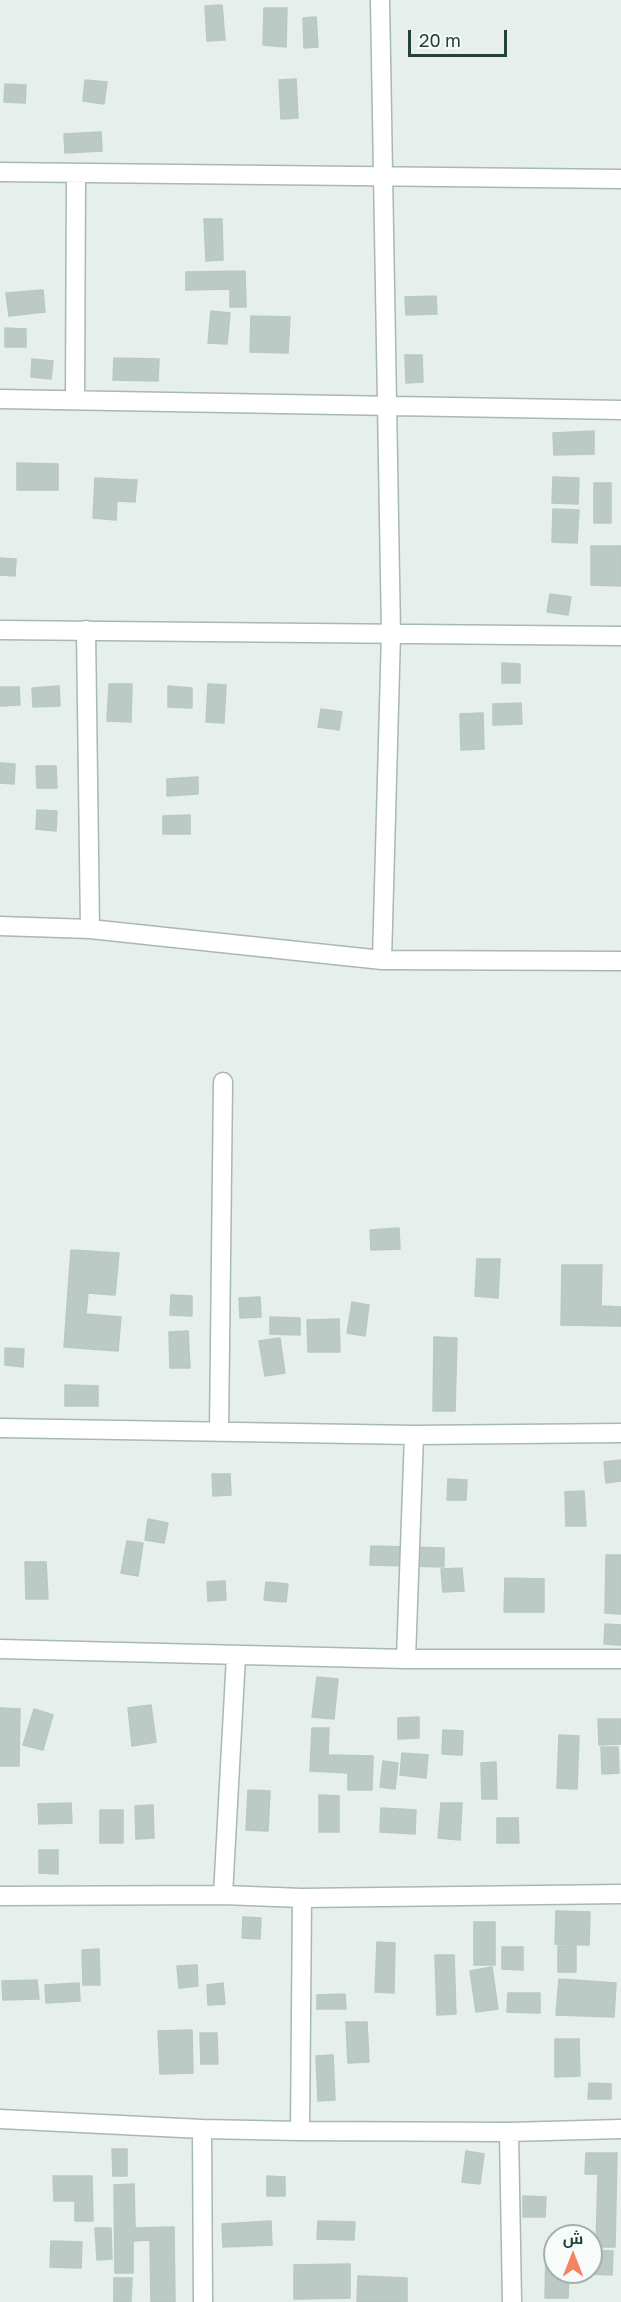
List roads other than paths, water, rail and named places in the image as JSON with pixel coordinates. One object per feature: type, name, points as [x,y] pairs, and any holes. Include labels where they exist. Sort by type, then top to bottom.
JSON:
[{"type":"street","points":[[380,0],[391,633],[382,960]]},
{"type":"street","points":[[0,172],[621,179]]},
{"type":"street","points":[[75,400],[76,173]]},
{"type":"street","points":[[0,399],[621,410]]},
{"type":"street","points":[[0,630],[621,636]]},
{"type":"street","points":[[87,630],[90,929]]},
{"type":"street","points":[[0,926],[90,929],[382,960],[621,961]]},
{"type":"street","points":[[219,1432],[223,1082]]},
{"type":"street","points":[[0,1428],[414,1435],[621,1433]]},
{"type":"street","points":[[406,1659],[414,1435]]},
{"type":"street","points":[[0,1649],[406,1659],[621,1659]]},
{"type":"street","points":[[223,1895],[236,1656]]},
{"type":"street","points":[[0,1896],[223,1895],[302,1898],[621,1894]]},
{"type":"street","points":[[300,2131],[302,1898]]},
{"type":"street","points":[[0,2119],[202,2129],[300,2131],[509,2132],[621,2129]]},
{"type":"street","points":[[202,2129],[203,2302]]},
{"type":"street","points":[[509,2132],[512,2302]]}]
